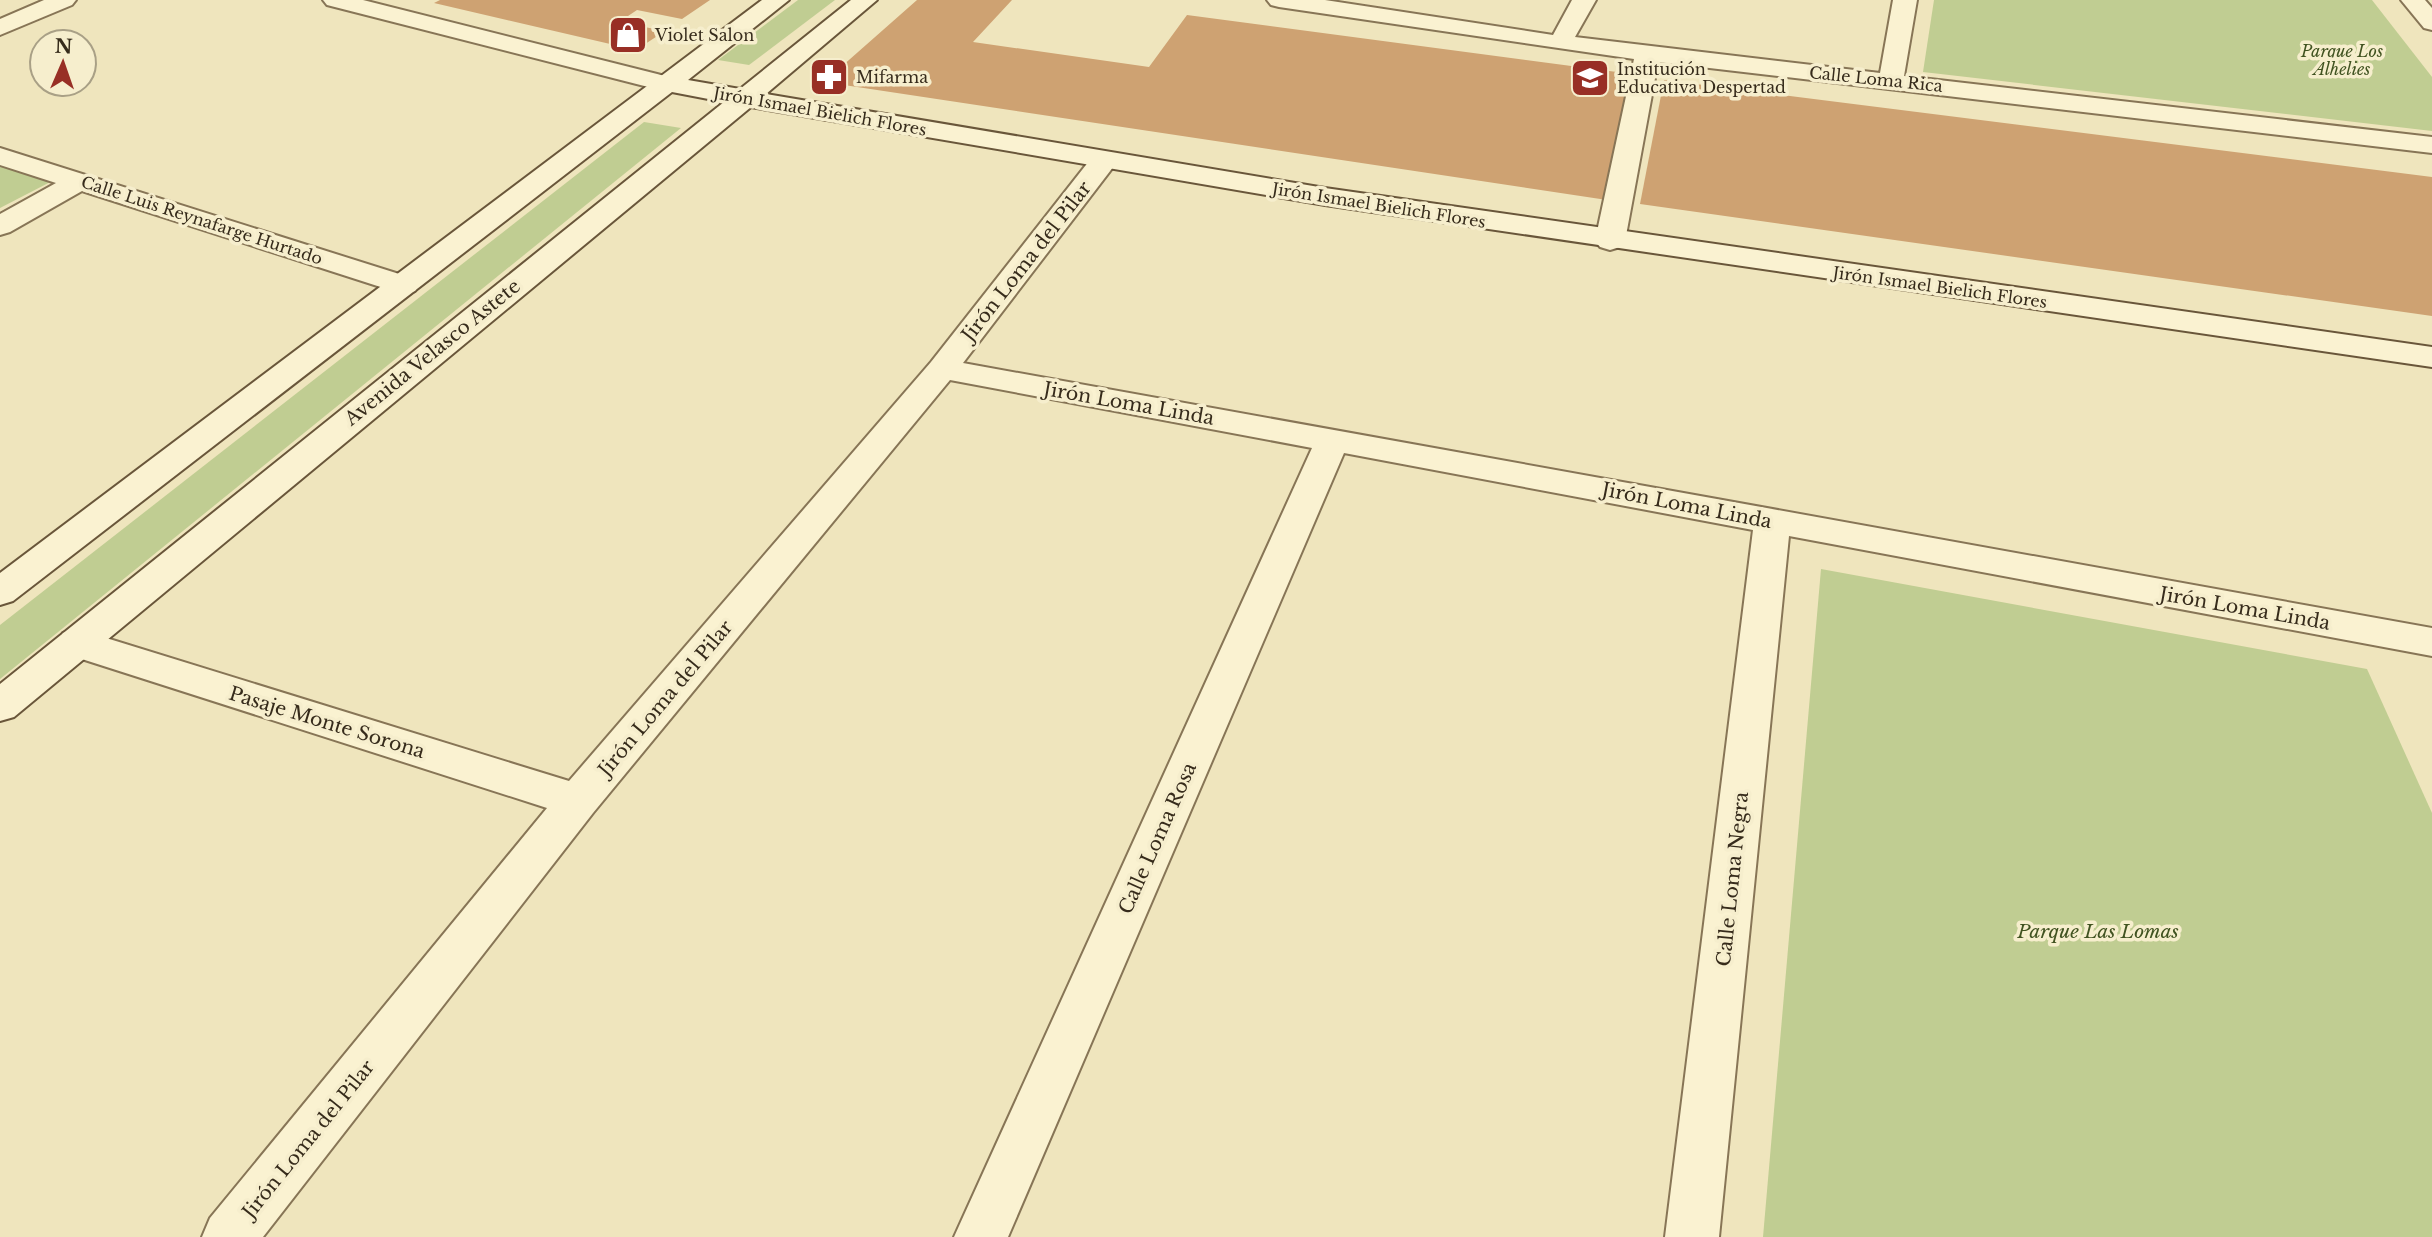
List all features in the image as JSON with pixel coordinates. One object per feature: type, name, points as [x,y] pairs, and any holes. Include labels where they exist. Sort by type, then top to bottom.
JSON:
[{"type":"street","points":[[0,28],[64,0]]},
{"type":"street","name":"Jirón Ismael Bielich Flores","points":[[335,0],[383,5],[664,83],[1103,162],[1610,241],[2432,358]]},
{"type":"street","points":[[0,592],[404,285],[664,83],[777,0]]},
{"type":"street","name":"Avenida Velasco Astete","points":[[0,706],[865,0]]},
{"type":"street","name":"Calle Loma Rica","points":[[1279,0],[1647,54],[1891,80],[2432,145]]},
{"type":"street","points":[[1560,43],[1584,0]]},
{"type":"street","points":[[1891,80],[1905,0]]},
{"type":"street","points":[[2413,0],[2432,23]]},
{"type":"street","points":[[1610,241],[1647,54]]},
{"type":"street","name":"Calle Luis Reynafarge Hurtado","points":[[0,156],[404,285]]},
{"type":"street","name":"Jirón Loma del Pilar","points":[[229,1237],[578,801],[942,369],[1103,162]]},
{"type":"street","points":[[0,226],[80,181]]},
{"type":"street","name":"Jirón Loma Linda","points":[[942,369],[1772,521],[2427,649]]},
{"type":"street","name":"Calle Loma Rosa","points":[[981,1237],[1333,439]]},
{"type":"street","name":"Calle Loma Negra","points":[[1692,1237],[1772,521]]},
{"type":"street","name":"Pasaje Monte Sorona","points":[[76,643],[578,801]]},
{"type":"green space","points":[[798,0],[835,0],[749,65],[718,60]]},
{"type":"green space","name":"Parque Los Alhelies","points":[[1934,0],[2372,0],[2432,77],[2432,131],[1923,72]]},
{"type":"green space","points":[[644,122],[681,128],[0,679],[0,625]]},
{"type":"green space","points":[[0,159],[58,178],[0,208]]},
{"type":"green space","name":"Parque Las Lomas","points":[[1821,569],[2367,669],[2432,813],[2432,1237],[1763,1237]]},
{"type":"building","points":[[440,0],[710,0],[682,19],[637,10],[619,22],[665,31],[636,50],[434,3]]},
{"type":"building","points":[[917,0],[1012,0],[973,42],[1149,67],[1187,15],[1632,74],[1607,200],[824,82]]},
{"type":"building","points":[[1664,80],[2432,177],[2432,316],[1640,204]]},
{"type":"place","name":"Violet Salon","points":[[628,35]]},
{"type":"place","name":"Mifarma","points":[[829,77]]},
{"type":"place","name":"Institución Educativa Despertad","points":[[1590,78]]}]
